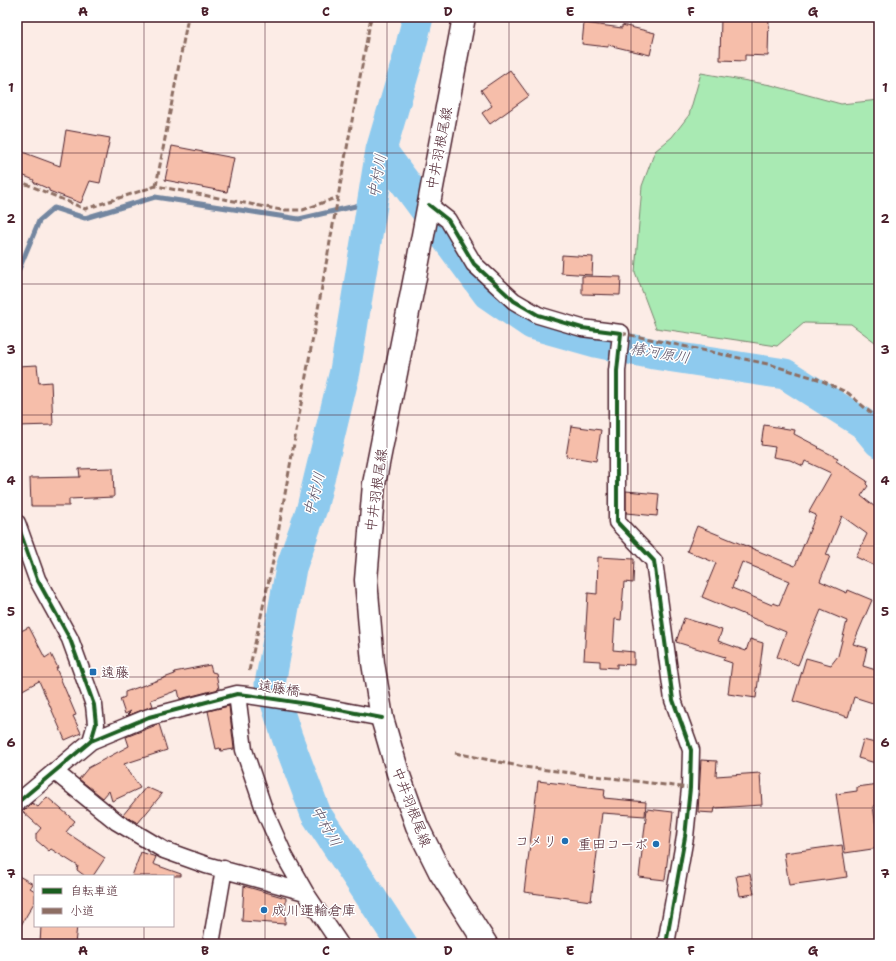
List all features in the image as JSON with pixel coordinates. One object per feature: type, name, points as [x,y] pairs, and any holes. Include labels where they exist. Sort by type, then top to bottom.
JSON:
[{"type":"main road","name":"中井羽根尾線","points":[[464,17],[374,484],[366,580],[373,663],[382,718],[398,773],[417,826],[440,872],[486,944]]},
{"type":"street","points":[[428,205],[448,220],[474,264],[514,301],[538,315],[582,328],[621,333],[617,371],[617,522],[654,561],[673,700],[691,750],[690,788],[685,837],[666,944]]},
{"type":"street","points":[[17,523],[37,579],[70,639],[94,705],[96,724],[91,741]]},
{"type":"street","points":[[17,803],[91,741],[149,717],[242,695],[244,750],[265,812],[285,857],[304,892],[340,944]]},
{"type":"street","name":"遠藤橋","points":[[242,695],[308,704],[382,718]]},
{"type":"street","points":[[54,771],[117,822],[164,850],[224,870],[304,892]]},
{"type":"street","points":[[211,944],[224,870]]},
{"type":"green space","points":[[701,73],[771,85],[841,104],[879,100],[879,345],[851,324],[804,323],[777,346],[656,328],[635,272],[642,186],[655,151],[672,137],[689,115]]},
{"type":"building","points":[[721,17],[769,17],[768,56],[745,55],[745,61],[720,60]]},
{"type":"building","points":[[584,23],[622,28],[622,25],[655,33],[650,55],[608,45],[608,47],[582,44]]},
{"type":"building","points":[[510,70],[529,96],[490,124],[482,113],[492,106],[481,90]]},
{"type":"building","points":[[66,130],[110,138],[100,183],[90,181],[81,203],[49,191],[49,189],[33,182],[34,180],[17,173],[17,150],[60,166]]},
{"type":"building","points":[[172,146],[234,158],[227,192],[165,180]]},
{"type":"building","points":[[562,255],[593,257],[592,275],[561,273]]},
{"type":"building","points":[[582,276],[621,277],[620,295],[582,294]]},
{"type":"building","points":[[37,365],[39,383],[51,382],[53,425],[17,426],[17,366]]},
{"type":"building","points":[[764,425],[795,430],[794,434],[838,458],[836,461],[867,481],[866,484],[868,486],[861,496],[879,510],[879,568],[856,557],[867,534],[842,516],[826,555],[830,556],[820,581],[847,593],[848,590],[872,600],[853,644],[867,648],[863,666],[879,671],[879,705],[854,697],[848,717],[793,701],[806,658],[831,665],[838,656],[847,621],[821,610],[798,665],[777,657],[786,632],[702,597],[716,563],[687,551],[697,526],[795,566],[816,515],[809,512],[831,473],[805,461],[803,466],[790,460],[773,457],[775,447],[761,445]],"holes":[[[742,562],[789,581],[779,605],[773,603],[772,605],[732,588]]]},
{"type":"building","points":[[571,426],[601,430],[596,461],[566,456]]},
{"type":"building","points":[[113,468],[114,497],[69,499],[69,506],[31,506],[30,478],[80,477],[79,469]]},
{"type":"building","points":[[626,491],[659,494],[657,516],[626,513]]},
{"type":"building","points":[[598,557],[634,559],[633,583],[624,582],[621,620],[615,619],[613,650],[634,652],[634,665],[617,664],[617,668],[600,667],[600,661],[584,660],[588,593],[597,594]]},
{"type":"building","points":[[684,618],[722,630],[718,641],[746,651],[750,639],[763,643],[756,698],[728,694],[732,663],[723,660],[725,657],[676,642]]},
{"type":"building","points":[[29,627],[45,658],[51,654],[76,715],[73,716],[81,733],[65,740],[39,681],[17,693],[17,633]]},
{"type":"building","points":[[210,665],[212,672],[216,673],[219,689],[180,699],[178,690],[151,700],[153,706],[126,716],[131,711],[125,714],[120,699],[125,697],[125,692],[175,674],[174,672]]},
{"type":"building","points":[[229,706],[234,749],[221,751],[220,748],[216,749],[208,711]]},
{"type":"building","points":[[159,724],[167,750],[124,764],[140,788],[112,801],[109,791],[103,798],[79,779],[88,768],[129,746],[126,737]]},
{"type":"building","points":[[863,740],[879,744],[879,764],[858,758]]},
{"type":"building","points":[[701,760],[717,761],[716,776],[760,773],[762,805],[715,808],[714,813],[698,812]]},
{"type":"building","name":"コメリ","points":[[538,781],[605,789],[604,798],[646,802],[645,816],[602,813],[591,901],[524,892]]},
{"type":"building","points":[[879,784],[879,805],[873,806],[879,848],[845,853],[836,794],[857,791],[857,787]]},
{"type":"building","points":[[146,787],[162,794],[138,823],[123,815]]},
{"type":"building","points":[[47,797],[75,821],[66,832],[105,858],[94,875],[84,875],[77,870],[78,866],[51,849],[49,851],[36,840],[36,834],[41,828],[23,812],[32,803],[38,807]]},
{"type":"building","name":"重田コーポ","points":[[647,809],[673,812],[665,880],[639,877]]},
{"type":"building","points":[[842,845],[847,877],[789,885],[784,853]]},
{"type":"building","points":[[141,852],[156,857],[153,864],[181,874],[181,876],[174,875],[132,875]]},
{"type":"building","points":[[750,874],[754,894],[740,896],[736,876]]},
{"type":"building","points":[[17,875],[33,884],[30,888],[34,890],[34,903],[17,932]]},
{"type":"building","name":"成川運輸倉庫","points":[[244,886],[286,898],[285,924],[242,921]]},
{"type":"building","points":[[41,927],[77,927],[75,944],[40,944]]},
{"type":"waterway","name":"中村川","points":[[402,944],[316,814],[287,737],[270,684],[291,568],[312,508],[345,371],[381,150],[408,58],[418,17]]},
{"type":"waterway","name":"椿河原川","points":[[381,150],[488,294],[532,324],[596,342],[654,354],[785,374],[864,424],[879,442]]},
{"type":"waterway","points":[[17,274],[39,221],[54,208],[85,218],[155,197],[299,219],[373,202]]},
{"type":"marked path","points":[[156,186],[188,17]]},
{"type":"marked path","points":[[249,671],[273,561],[371,17]]},
{"type":"marked path","points":[[17,180],[85,209],[156,186],[281,210],[303,210],[338,197]]},
{"type":"marked path","points":[[621,333],[768,364],[818,379],[848,393],[879,420]]},
{"type":"marked path","points":[[455,753],[524,767],[690,788]]},
{"type":"cycle path","points":[[429,205],[448,220],[474,264],[514,301],[538,315],[582,328],[621,333],[617,371],[617,522],[654,561],[673,700],[691,750],[690,788],[685,837],[666,944]]},
{"type":"cycle path","points":[[17,523],[37,579],[70,639],[94,705],[96,724],[91,741],[17,803]]},
{"type":"cycle path","points":[[91,741],[149,717],[237,694],[308,704],[382,718]]},
{"type":"place","name":"遠藤","points":[[93,672]]},
{"type":"place","name":"コメリ","points":[[565,841]]},
{"type":"place","name":"重田コーポ","points":[[656,844]]},
{"type":"place","name":"成川運輸倉庫","points":[[264,910]]}]
